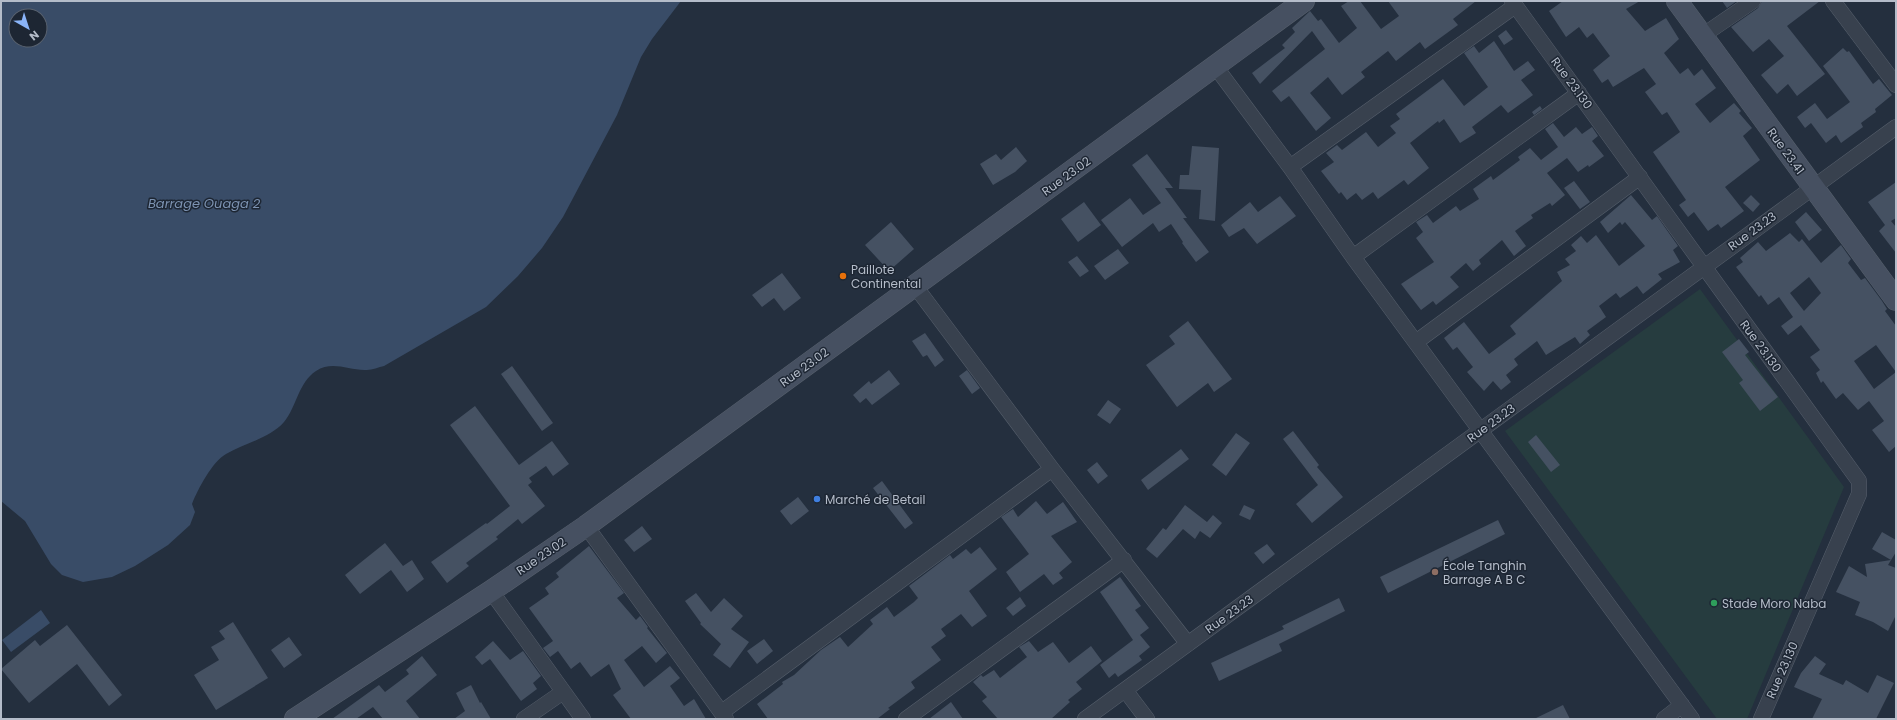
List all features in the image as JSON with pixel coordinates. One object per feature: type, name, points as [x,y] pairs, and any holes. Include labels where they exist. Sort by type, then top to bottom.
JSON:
[{"type":"street","name":"Rue 23.02","points":[[295,719],[491,591],[586,526],[1304,1]]},
{"type":"street","name":"Rue 23.41","points":[[1677,1],[1896,300]]},
{"type":"street","points":[[1702,36],[1753,1]]},
{"type":"street","points":[[1833,1],[1896,85]]},
{"type":"street","points":[[1290,167],[1514,3]]},
{"type":"street","name":"Rue 23.130","points":[[1514,3],[1854,472],[1859,481],[1860,487],[1856,501],[1761,719]]},
{"type":"street","points":[[1215,66],[1290,167],[1353,257],[1482,430],[1692,719]]},
{"type":"street","points":[[1353,257],[1579,93]]},
{"type":"street","name":"Rue 23.23","points":[[1085,719],[1896,127]]},
{"type":"street","points":[[1416,342],[1640,177]]},
{"type":"street","points":[[915,286],[1052,468],[1188,644]]},
{"type":"street","points":[[586,526],[724,716],[1052,468]]},
{"type":"street","points":[[906,719],[1124,560]]},
{"type":"street","points":[[491,591],[583,719]]},
{"type":"street","points":[[1125,690],[1147,719]]},
{"type":"street","points":[[524,719],[563,692]]},
{"type":"street","points":[[1664,719],[1682,705]]},
{"type":"green space","name":"Stade Moro Naba","points":[[1700,289],[1844,487],[1747,719],[1717,719],[1505,431]]},
{"type":"water","name":"Barrage Ouaga 2","points":[[1,1],[681,1],[652,39],[641,57],[617,115],[563,217],[542,248],[518,276],[486,307],[384,366],[371,370],[360,370],[329,366],[316,371],[301,388],[288,416],[278,428],[265,436],[226,454],[211,469],[192,504],[195,512],[190,525],[168,545],[135,566],[112,577],[83,582],[62,575],[51,564],[25,521],[1,501]]},
{"type":"water","points":[[41,610],[50,623],[11,652],[2,640]]},
{"type":"building","points":[[1349,1],[1360,1],[1381,29],[1399,16],[1388,1],[1476,1],[1453,19],[1458,25],[1425,49],[1420,42],[1396,61],[1388,51],[1361,72],[1365,77],[1342,95],[1328,77],[1310,93],[1331,118],[1316,131],[1289,96],[1281,102],[1272,91],[1325,49],[1312,31],[1260,84],[1252,73],[1285,48],[1282,45],[1295,32],[1292,28],[1310,11],[1318,21],[1321,19],[1339,43],[1357,28],[1341,6]]},
{"type":"building","points":[[1563,1],[1640,1],[1626,9],[1645,31],[1666,18],[1679,39],[1664,53],[1680,74],[1688,68],[1694,76],[1702,69],[1716,88],[1695,104],[1710,123],[1734,103],[1741,111],[1739,113],[1752,128],[1743,136],[1760,160],[1725,187],[1744,211],[1721,228],[1718,224],[1708,231],[1694,212],[1688,217],[1679,205],[1686,200],[1653,152],[1680,132],[1667,112],[1662,115],[1645,92],[1656,84],[1644,68],[1613,87],[1608,79],[1602,83],[1593,70],[1610,56],[1593,33],[1587,38],[1579,27],[1566,37],[1549,11]]},
{"type":"building","points":[[1722,1],[1737,1],[1727,8]]},
{"type":"building","points":[[1762,1],[1820,1],[1787,26],[1825,74],[1797,96],[1788,84],[1777,94],[1761,75],[1784,56],[1769,39],[1753,52],[1731,27],[1758,8]]},
{"type":"building","points":[[1506,30],[1513,39],[1504,45],[1498,36]]},
{"type":"building","points":[[1494,41],[1514,71],[1528,61],[1535,70],[1521,80],[1533,95],[1508,113],[1501,105],[1472,127],[1476,133],[1460,143],[1444,119],[1439,123],[1438,121],[1410,143],[1429,168],[1408,185],[1404,180],[1378,199],[1373,192],[1362,200],[1356,193],[1347,200],[1341,192],[1339,194],[1321,171],[1334,162],[1326,153],[1337,145],[1342,150],[1366,132],[1378,147],[1396,133],[1390,126],[1400,119],[1396,114],[1443,79],[1464,106],[1488,87],[1464,53],[1474,46],[1479,53]]},
{"type":"building","points":[[1843,48],[1847,52],[1849,51],[1873,84],[1879,79],[1892,95],[1875,109],[1876,112],[1861,123],[1863,127],[1841,143],[1836,135],[1826,143],[1811,123],[1805,128],[1797,117],[1815,103],[1827,119],[1850,102],[1823,66]]},
{"type":"building","points":[[1540,106],[1542,109],[1534,115],[1532,112]]},
{"type":"building","points":[[1553,123],[1564,137],[1576,127],[1582,134],[1592,127],[1598,136],[1592,141],[1604,156],[1589,167],[1588,165],[1578,172],[1567,158],[1547,173],[1565,195],[1552,206],[1550,203],[1531,215],[1533,218],[1515,231],[1526,246],[1514,256],[1502,240],[1479,260],[1481,264],[1473,271],[1466,263],[1450,277],[1459,287],[1436,305],[1433,301],[1421,310],[1401,284],[1434,262],[1416,238],[1423,232],[1416,222],[1427,215],[1433,223],[1456,206],[1460,211],[1479,199],[1473,189],[1491,176],[1493,180],[1520,160],[1518,157],[1530,148],[1541,160],[1558,147],[1545,129]]},
{"type":"building","points":[[1192,146],[1219,148],[1215,221],[1199,219],[1201,190],[1179,189],[1180,175],[1189,175]]},
{"type":"building","points":[[1016,147],[1027,161],[1015,172],[993,185],[980,164],[996,154],[1001,160]]},
{"type":"building","points":[[1147,154],[1173,188],[1165,188],[1187,218],[1183,218],[1209,252],[1196,262],[1182,243],[1183,242],[1171,224],[1159,232],[1153,223],[1122,247],[1101,220],[1130,198],[1143,215],[1161,203],[1132,165]]},
{"type":"building","points":[[1574,181],[1590,202],[1580,209],[1564,188]]},
{"type":"building","points":[[1896,182],[1896,218],[1891,221],[1896,227],[1896,253],[1879,231],[1885,225],[1868,202]]},
{"type":"building","points":[[1631,195],[1652,220],[1657,216],[1678,246],[1673,250],[1680,262],[1658,274],[1662,279],[1643,294],[1637,286],[1620,298],[1616,293],[1599,306],[1606,317],[1587,331],[1590,335],[1580,344],[1575,337],[1546,355],[1537,341],[1514,359],[1518,365],[1506,375],[1511,382],[1501,390],[1493,381],[1484,391],[1467,372],[1473,367],[1457,347],[1453,350],[1444,338],[1464,322],[1489,354],[1516,334],[1510,326],[1562,281],[1557,272],[1570,265],[1565,259],[1576,251],[1571,245],[1581,236],[1587,243],[1596,235],[1619,266],[1645,246],[1625,222],[1622,225],[1620,222],[1608,233],[1600,222]]},
{"type":"building","points":[[1751,195],[1760,204],[1753,212],[1743,203]]},
{"type":"building","points":[[1280,196],[1296,216],[1257,244],[1244,228],[1229,237],[1221,225],[1250,202],[1258,212]]},
{"type":"building","points":[[1084,202],[1101,225],[1078,242],[1061,219]]},
{"type":"building","points":[[1806,212],[1822,230],[1809,241],[1795,222]]},
{"type":"building","points":[[891,222],[914,249],[889,271],[865,245]]},
{"type":"building","points":[[1790,233],[1799,242],[1802,239],[1821,263],[1841,245],[1851,259],[1848,263],[1861,280],[1865,278],[1887,309],[1885,311],[1896,326],[1896,372],[1896,446],[1889,452],[1872,430],[1884,421],[1869,401],[1858,410],[1843,393],[1836,399],[1823,381],[1821,383],[1816,373],[1820,370],[1810,357],[1820,350],[1801,325],[1788,335],[1781,326],[1793,317],[1779,297],[1768,305],[1761,295],[1759,297],[1736,267],[1743,262],[1740,258],[1758,242],[1766,251]],"holes":[[[1809,277],[1821,293],[1804,311],[1790,293]],[[1876,345],[1896,372],[1874,389],[1854,361]]]},
{"type":"building","points":[[1118,249],[1129,263],[1105,280],[1094,266]]},
{"type":"building","points":[[1077,256],[1089,271],[1080,277],[1068,262]]},
{"type":"building","points":[[782,273],[801,298],[784,311],[774,298],[762,307],[752,295]]},
{"type":"building","points":[[1188,321],[1232,379],[1214,392],[1208,383],[1177,407],[1146,365],[1175,344],[1169,336]]},
{"type":"building","points":[[925,333],[944,360],[935,367],[927,355],[923,357],[912,341]]},
{"type":"building","points":[[1739,339],[1749,352],[1745,355],[1778,397],[1760,411],[1739,383],[1743,380],[1722,352]]},
{"type":"building","points":[[512,366],[553,423],[542,431],[501,374]]},
{"type":"building","points":[[889,370],[900,384],[872,405],[866,398],[860,403],[853,395],[869,381],[871,384]]},
{"type":"building","points":[[967,370],[980,388],[972,394],[959,376]]},
{"type":"building","points":[[1108,400],[1121,409],[1110,424],[1097,415]]},
{"type":"building","points":[[475,406],[519,465],[552,441],[569,464],[553,476],[546,466],[529,478],[532,482],[528,485],[545,506],[522,524],[518,519],[496,537],[498,539],[466,563],[469,566],[447,583],[431,562],[486,523],[487,524],[510,506],[450,425]]},
{"type":"building","points":[[1293,431],[1319,465],[1317,467],[1343,497],[1312,523],[1296,504],[1318,485],[1283,439]]},
{"type":"building","points":[[1236,433],[1250,443],[1226,476],[1212,465]]},
{"type":"building","points":[[1536,435],[1560,465],[1551,472],[1528,442]]},
{"type":"building","points":[[1181,449],[1189,459],[1148,490],[1141,480]]},
{"type":"building","points":[[1097,462],[1108,476],[1098,484],[1087,470]]},
{"type":"building","points":[[882,481],[913,523],[905,529],[873,488]]},
{"type":"building","points":[[798,497],[809,511],[791,525],[780,511]]},
{"type":"building","points":[[1036,501],[1047,514],[1063,502],[1077,522],[1051,536],[1072,562],[1059,573],[1063,578],[1053,585],[1044,574],[1020,592],[1006,572],[1029,554],[1001,517],[1013,509],[1018,517]]},
{"type":"building","points":[[1185,505],[1207,522],[1213,515],[1222,523],[1210,538],[1200,531],[1195,539],[1183,529],[1157,558],[1146,549],[1163,528],[1166,530]]},
{"type":"building","points":[[1244,505],[1255,510],[1250,520],[1239,515]]},
{"type":"building","points":[[1498,520],[1505,534],[1388,593],[1380,577]]},
{"type":"building","points":[[642,526],[652,539],[634,552],[624,540]]},
{"type":"building","points":[[1882,532],[1896,540],[1896,552],[1888,565],[1896,568],[1896,615],[1888,631],[1873,622],[1855,615],[1860,602],[1836,592],[1849,566],[1867,577],[1865,564],[1891,560],[1872,549]]},
{"type":"building","points":[[385,543],[403,566],[412,560],[424,579],[407,592],[391,570],[360,594],[345,575]]},
{"type":"building","points":[[1267,544],[1275,554],[1263,564],[1254,553]]},
{"type":"building","points":[[589,546],[624,593],[617,598],[636,620],[640,616],[648,627],[647,628],[667,653],[656,663],[642,646],[624,660],[644,687],[670,666],[680,678],[670,686],[684,706],[694,699],[706,719],[631,719],[613,695],[621,689],[609,664],[591,677],[580,662],[571,669],[558,651],[550,657],[543,648],[553,641],[529,608],[549,594],[545,588],[559,577],[556,573]]},
{"type":"building","points":[[980,547],[997,569],[969,591],[987,616],[972,627],[961,614],[941,629],[946,636],[931,647],[941,660],[911,682],[915,688],[888,708],[890,709],[877,719],[768,719],[757,704],[783,684],[782,682],[794,675],[821,650],[840,637],[848,647],[873,624],[870,620],[887,607],[894,617],[918,598],[909,586],[950,555],[953,559],[966,549],[971,554]]},
{"type":"building","points":[[1120,577],[1141,606],[1135,610],[1149,628],[1140,635],[1150,647],[1139,656],[1142,660],[1118,677],[1115,673],[1109,678],[1100,665],[1133,640],[1100,592]]},
{"type":"building","points":[[696,593],[711,612],[724,598],[743,616],[731,629],[749,642],[730,668],[713,655],[721,644],[700,624],[701,623],[685,601]]},
{"type":"building","points":[[1020,597],[1026,606],[1013,616],[1006,608]]},
{"type":"building","points":[[1339,598],[1345,611],[1279,644],[1282,651],[1219,681],[1211,663],[1284,629],[1282,626]]},
{"type":"building","points":[[233,622],[268,678],[216,710],[194,675],[219,660],[211,647],[225,639],[219,631]]},
{"type":"building","points":[[67,625],[122,695],[109,706],[77,664],[29,703],[1,669],[35,640],[40,646]]},
{"type":"building","points":[[289,637],[302,655],[284,668],[271,650]]},
{"type":"building","points":[[764,639],[773,651],[757,664],[747,651]]},
{"type":"building","points":[[493,641],[510,660],[523,651],[541,676],[533,683],[537,689],[521,701],[490,659],[482,665],[475,657]]},
{"type":"building","points":[[1029,641],[1038,652],[1053,642],[1069,663],[1091,646],[1102,661],[1076,682],[1082,689],[1068,700],[1070,702],[1051,719],[998,719],[982,701],[987,697],[973,682],[981,675],[983,677],[994,670],[1000,678],[1027,657],[1019,647]]},
{"type":"building","points":[[422,656],[437,675],[406,701],[420,719],[383,719],[373,707],[356,719],[332,719],[379,685],[385,692],[409,674],[406,670]]},
{"type":"building","points":[[1815,656],[1826,664],[1819,674],[1843,685],[1846,680],[1868,693],[1877,675],[1894,683],[1876,719],[1812,719],[1822,699],[1794,687],[1801,673]]},
{"type":"building","points":[[471,685],[480,703],[481,702],[491,719],[454,719],[465,711],[456,693]]},
{"type":"building","points":[[951,702],[963,719],[929,719]]},
{"type":"building","points":[[1563,705],[1570,719],[1534,719]]},
{"type":"place","name":"Paillote Continental","points":[[843,276]]},
{"type":"place","name":"Marché de Betail","points":[[817,499]]},
{"type":"place","name":"École Tanghin Barrage A B C","points":[[1435,572]]},
{"type":"place","name":"Stade Moro Naba","points":[[1714,603]]}]
